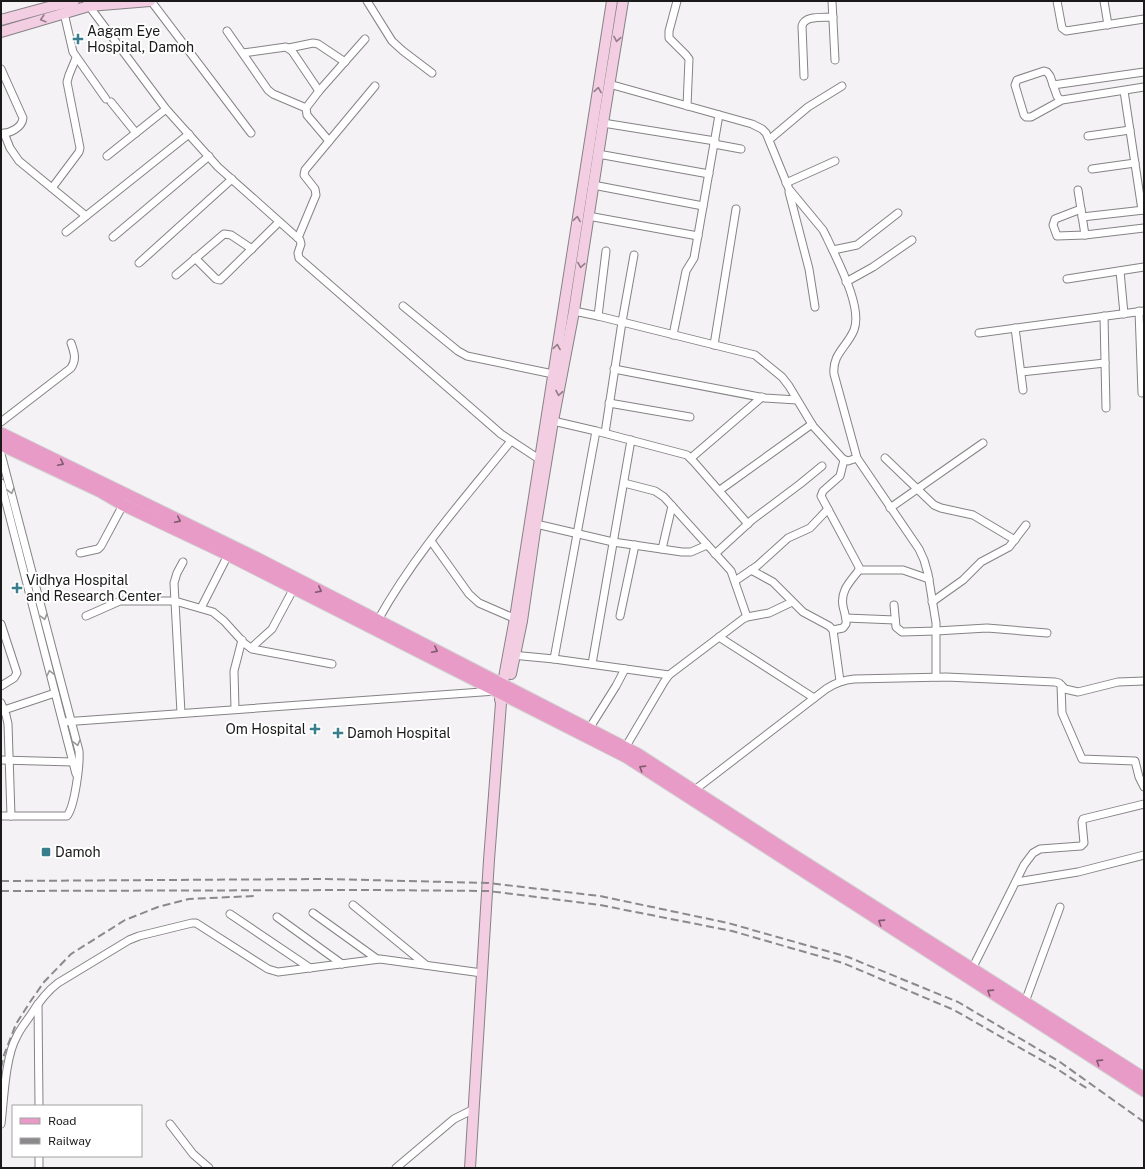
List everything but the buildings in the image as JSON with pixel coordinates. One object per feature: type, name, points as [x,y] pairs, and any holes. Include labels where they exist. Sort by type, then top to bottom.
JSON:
[{"type":"main road","points":[[1,20],[74,1]]},
{"type":"main road","points":[[1,32],[64,13],[88,4],[151,1]]},
{"type":"main road","points":[[518,620],[539,459],[612,1]]},
{"type":"main road","points":[[470,1168],[489,860],[502,692],[518,620],[574,311],[623,1]]},
{"type":"main road","points":[[1,434],[99,492],[125,500],[370,620],[691,793]]},
{"type":"main road","points":[[1,446],[42,459]]},
{"type":"main road","points":[[502,692],[589,729],[643,758],[691,793],[969,973],[1117,1067],[1144,1078]]},
{"type":"main road","points":[[969,973],[1024,1002],[1117,1067],[1144,1091]]},
{"type":"street","points":[[151,1],[251,133]]},
{"type":"street","points":[[367,1],[392,41],[432,73]]},
{"type":"street","points":[[678,1],[669,31],[669,38],[689,59],[687,106]]},
{"type":"street","points":[[832,1],[835,60]]},
{"type":"street","points":[[1057,1],[1062,28],[1066,31],[1144,19]]},
{"type":"street","points":[[1104,1],[1108,25]]},
{"type":"street","points":[[88,4],[166,109],[232,179],[298,238],[301,242],[298,253],[299,258],[501,434],[539,459]]},
{"type":"street","points":[[64,13],[72,48],[76,58],[136,133]]},
{"type":"street","points":[[804,76],[803,22],[808,19],[833,17]]},
{"type":"street","points":[[227,31],[271,92],[306,108]]},
{"type":"street","points":[[329,141],[307,115],[306,108],[365,39]]},
{"type":"street","points":[[243,53],[283,46],[289,48],[313,43],[318,44],[345,62]]},
{"type":"street","points":[[289,48],[319,91]]},
{"type":"street","points":[[52,188],[79,152],[80,148],[67,82],[76,58]]},
{"type":"street","points":[[1,69],[23,118],[23,122],[14,130],[3,134],[15,157],[86,216]]},
{"type":"street","points":[[1062,100],[1057,96],[1049,74],[1044,71],[1017,80],[1015,85],[1024,115],[1026,117],[1031,117],[1062,100],[1144,87]]},
{"type":"street","points":[[1053,85],[1144,72]]},
{"type":"street","points":[[609,84],[758,126],[766,133],[770,139],[788,186],[809,269],[815,307]]},
{"type":"street","points":[[298,238],[316,194],[305,178],[304,173],[375,86]]},
{"type":"street","points":[[770,139],[808,107],[842,86]]},
{"type":"street","points":[[1082,217],[1143,210],[1124,91]]},
{"type":"street","points":[[107,156],[166,109]]},
{"type":"street","points":[[673,335],[686,271],[693,261],[719,114]]},
{"type":"street","points":[[603,123],[741,149]]},
{"type":"street","points":[[1088,136],[1130,130]]},
{"type":"street","points":[[66,232],[189,134]]},
{"type":"street","points":[[598,154],[709,174]]},
{"type":"street","points":[[113,237],[209,156]]},
{"type":"street","points":[[788,186],[835,161]]},
{"type":"street","points":[[1092,169],[1135,163]]},
{"type":"street","points":[[139,263],[232,179]]},
{"type":"street","points":[[593,185],[703,206]]},
{"type":"street","points":[[788,186],[823,230],[846,282],[855,309],[856,320],[853,331],[836,357],[833,368],[834,374],[857,458],[924,560],[929,579],[936,631],[936,677]]},
{"type":"street","points":[[1078,190],[1085,235]]},
{"type":"street","points":[[714,345],[736,208]]},
{"type":"street","points":[[1081,209],[1055,219],[1053,225],[1055,234],[1059,237],[1144,228]]},
{"type":"street","points":[[832,250],[857,245],[898,213]]},
{"type":"street","points":[[588,216],[698,236]]},
{"type":"street","points":[[195,258],[216,279],[220,280],[280,222]]},
{"type":"street","points":[[176,275],[224,234],[231,235],[252,249]]},
{"type":"street","points":[[846,282],[873,267],[912,240]]},
{"type":"street","points":[[598,316],[606,251]]},
{"type":"street","points":[[604,433],[634,255]]},
{"type":"street","points":[[1067,279],[1144,267]]},
{"type":"street","points":[[1120,271],[1124,314]]},
{"type":"street","points":[[403,306],[458,351],[467,356],[553,374]]},
{"type":"street","points":[[574,311],[754,355],[782,377],[812,424],[844,460],[848,461],[857,458]]},
{"type":"street","points":[[979,333],[1142,311],[1142,393]]},
{"type":"street","points":[[1104,316],[1106,408]]},
{"type":"street","points":[[1015,328],[1023,390]]},
{"type":"street","points":[[1,422],[71,368],[75,361],[75,356],[71,343]]},
{"type":"street","points":[[1021,372],[1105,363]]},
{"type":"street","points":[[614,369],[762,397],[798,400]]},
{"type":"street","points":[[691,458],[762,397]]},
{"type":"street","points":[[609,403],[690,417]]},
{"type":"street","points":[[553,421],[683,453],[691,458],[748,524]]},
{"type":"street","points":[[720,490],[812,424]]},
{"type":"street","points":[[554,659],[596,431]]},
{"type":"street","points":[[592,664],[631,440]]},
{"type":"street","points":[[370,620],[394,591],[448,517],[511,441]]},
{"type":"street","points":[[890,508],[983,443]]},
{"type":"street","points":[[1,454],[33,592],[41,636],[78,778]]},
{"type":"street","points":[[886,458],[917,490],[937,507],[973,515],[1015,540]]},
{"type":"street","points":[[833,630],[845,626],[847,622],[843,608],[843,597],[847,585],[859,570],[859,564],[822,498],[822,493],[840,476],[844,460]]},
{"type":"street","points":[[715,554],[748,524],[822,466]]},
{"type":"street","points":[[1,483],[22,549]]},
{"type":"street","points":[[624,484],[655,491],[664,497],[726,566],[735,581],[747,617]]},
{"type":"street","points":[[80,553],[98,549],[101,546],[125,500]]},
{"type":"street","points":[[662,549],[672,506]]},
{"type":"street","points":[[735,581],[752,570],[784,541],[814,525],[828,509]]},
{"type":"street","points":[[536,524],[613,542],[686,552],[707,545]]},
{"type":"street","points":[[932,602],[963,580],[981,562],[1009,547],[1026,525]]},
{"type":"street","points":[[431,541],[469,594],[479,603],[518,620]]},
{"type":"street","points":[[620,616],[635,545]]},
{"type":"street","points":[[201,608],[230,551]]},
{"type":"street","points":[[181,713],[175,578],[183,562]]},
{"type":"street","points":[[752,570],[773,582],[803,612],[829,626],[833,630],[840,682]]},
{"type":"street","points":[[859,570],[906,571],[929,579]]},
{"type":"street","points":[[250,648],[272,629],[295,584]]},
{"type":"street","points":[[1,816],[67,816],[71,811],[78,778],[79,751],[48,634],[33,592]]},
{"type":"street","points":[[86,616],[120,601],[175,601],[208,610],[218,616],[250,648],[257,651],[332,664]]},
{"type":"street","points":[[625,748],[669,675],[747,617],[769,613],[792,602]]},
{"type":"street","points":[[894,605],[896,627],[902,632],[987,628],[1046,633]]},
{"type":"street","points":[[846,618],[895,620]]},
{"type":"street","points":[[1,624],[17,673],[14,678],[1,686]]},
{"type":"street","points":[[41,636],[48,634]]},
{"type":"street","points":[[719,638],[814,698]]},
{"type":"street","points":[[235,709],[234,671],[242,640]]},
{"type":"street","points":[[511,655],[554,659],[669,675]]},
{"type":"street","points":[[589,729],[625,669]]},
{"type":"street","points":[[691,793],[814,698],[834,684],[854,678],[936,677],[1055,682],[1065,689],[1078,692],[1118,682],[1144,681]]},
{"type":"street","points":[[1061,685],[1062,714],[1080,757],[1085,760],[1135,761],[1139,777],[1144,788]]},
{"type":"street","points":[[63,722],[235,709],[502,692]]},
{"type":"street","points":[[11,816],[9,760],[5,746],[8,724],[2,706],[55,693]]},
{"type":"street","points":[[1,760],[73,762]]},
{"type":"street","points":[[969,973],[1027,860],[1036,851],[1040,849],[1082,845],[1084,841],[1083,820],[1144,804]]},
{"type":"street","points":[[1016,882],[1078,872],[1144,855]]},
{"type":"street","points":[[353,906],[426,965]]},
{"type":"street","points":[[1024,1002],[1060,907]]},
{"type":"street","points":[[313,913],[377,959]]},
{"type":"street","points":[[230,914],[310,968]]},
{"type":"street","points":[[277,917],[342,964]]},
{"type":"street","points":[[1,1124],[9,1058],[12,1047],[16,1037],[38,1004],[49,990],[58,983],[129,940],[139,936],[192,923],[200,925],[273,971],[284,972],[377,959],[482,973]]},
{"type":"street","points":[[38,1004],[39,1105]]},
{"type":"street","points":[[396,1168],[454,1119],[474,1109]]},
{"type":"street","points":[[170,1124],[194,1154],[209,1168]]},
{"type":"street","points":[[39,1157],[39,1168]]},
{"type":"railway","points":[[1,881],[326,879],[488,883],[600,896],[728,923],[848,957],[958,1002],[1060,1062],[1144,1122]]},
{"type":"railway","points":[[1,891],[488,891],[600,905],[732,931],[843,963],[954,1010],[1057,1069],[1088,1089]]},
{"type":"railway","points":[[1,1068],[4,1055],[16,1024],[44,982],[71,954],[125,920],[158,907],[189,899],[254,896]]},
{"type":"place","name":"Aagam Eye Hospital, Damoh","points":[[78,39]]},
{"type":"place","name":"Vidhya Hospital and Research Center","points":[[17,588]]},
{"type":"place","name":"Om Hospital","points":[[315,729]]},
{"type":"place","name":"Damoh Hospital","points":[[338,733]]},
{"type":"place","name":"Damoh","points":[[46,852]]}]
